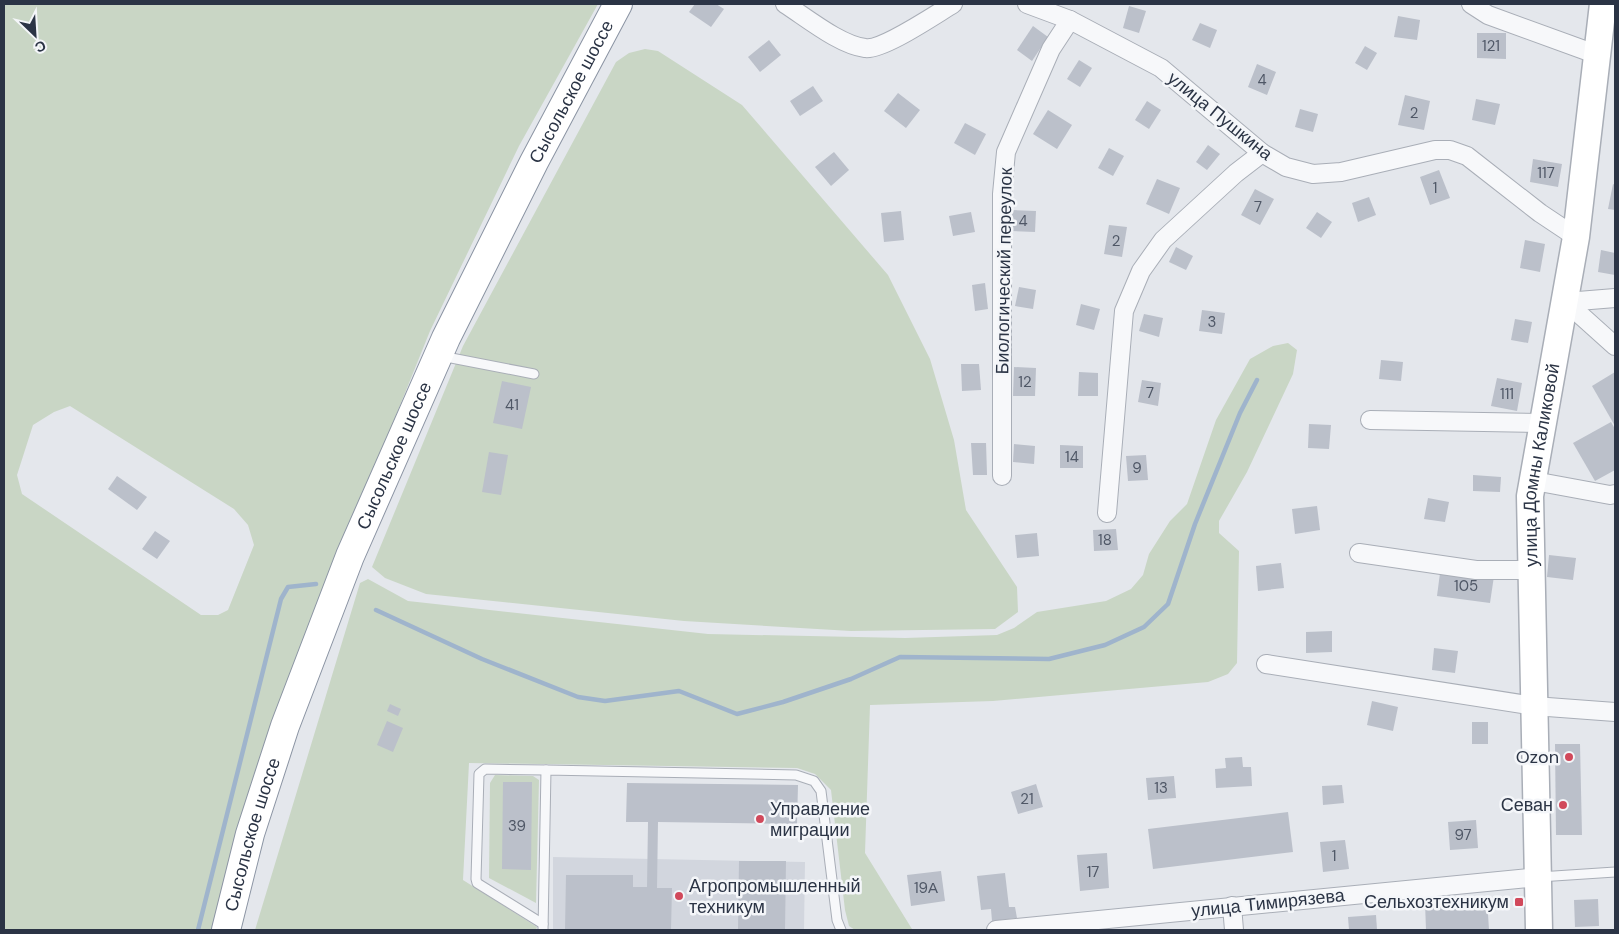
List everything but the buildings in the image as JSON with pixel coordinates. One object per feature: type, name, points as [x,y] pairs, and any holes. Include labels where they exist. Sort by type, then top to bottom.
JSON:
[{"type":"highway","name":"Сысольское шоссе","points":[[226,930],[250,834],[285,726],[350,556],[438,355],[530,171],[618,4]]},
{"type":"main road","name":"улица Домны Каликовой","points":[[1539,930],[1530,496],[1545,423],[1576,237],[1603,4]]},
{"type":"street","points":[[785,4],[849,44],[867,49],[883,45],[953,4]]},
{"type":"street","name":"улица Пушкина","points":[[1027,4],[1070,20],[1161,68],[1262,153],[1286,166],[1314,174],[1341,172],[1435,150],[1450,150],[1468,156],[1540,213],[1576,237]]},
{"type":"street","points":[[1471,4],[1488,15],[1598,55]]},
{"type":"street","name":"Биологический переулок","points":[[1002,476],[1002,194],[1006,152],[1051,49],[1070,20]]},
{"type":"street","points":[[1107,513],[1124,311],[1141,272],[1163,240],[1236,173],[1262,153]]},
{"type":"street","points":[[1566,302],[1615,298]]},
{"type":"street","points":[[1566,302],[1615,346]]},
{"type":"street","points":[[1370,420],[1545,423]]},
{"type":"street","points":[[1534,481],[1610,495],[1615,494]]},
{"type":"street","points":[[1359,552],[1476,570],[1531,570]]},
{"type":"street","points":[[1266,664],[1534,706],[1615,712]]},
{"type":"street","name":"улица Тимирязева","points":[[996,930],[1539,877]]},
{"type":"street","points":[[1232,906],[1234,930]]},
{"type":"lane","points":[[438,355],[534,374]]},
{"type":"lane","points":[[543,927],[477,883],[479,774],[485,769],[796,774],[814,781],[821,791],[837,920],[841,930]]},
{"type":"lane","points":[[543,927],[546,770]]},
{"type":"lane","points":[[1539,877],[1615,872]]},
{"type":"shaded area","name":"Агропромышленный техникум","points":[[553,857],[805,862],[804,930],[553,930]]},
{"type":"green space","points":[[4,4],[598,4],[519,146],[430,331],[273,720],[224,882],[212,930],[4,930]],"holes":[[[70,406],[234,509],[248,525],[254,545],[228,610],[218,615],[201,615],[22,494],[17,475],[33,425],[54,412]]]},
{"type":"green space","points":[[645,49],[658,51],[742,105],[888,275],[930,359],[954,440],[966,510],[1017,587],[1018,612],[995,629],[851,631],[684,621],[426,594],[385,578],[372,567],[463,346],[616,62],[629,53]]},
{"type":"green space","points":[[1288,343],[1297,350],[1293,374],[1247,472],[1219,521],[1219,533],[1239,551],[1237,663],[1228,674],[1208,682],[993,701],[870,705],[865,853],[912,929],[855,930],[849,926],[845,910],[831,790],[815,774],[797,768],[469,763],[463,880],[537,927],[536,930],[255,930],[360,583],[368,579],[408,601],[708,634],[905,638],[997,635],[1014,628],[1037,612],[1106,601],[1131,589],[1143,575],[1149,554],[1170,521],[1187,504],[1216,420],[1250,359],[1273,346]]},
{"type":"green space","points":[[495,775],[533,776],[539,780],[536,903],[489,878],[490,783]]},
{"type":"waterway","points":[[376,610],[482,659],[578,697],[605,701],[679,691],[737,714],[783,702],[851,679],[900,657],[1049,659],[1105,645],[1144,627],[1168,604],[1195,524],[1240,413],[1257,380]]},
{"type":"waterway","points":[[198,930],[281,599],[288,587],[316,584]]},
{"type":"place","name":"Ozon","points":[[1569,757]]},
{"type":"place","name":"Севан","points":[[1563,805]]},
{"type":"place","name":"Управление миграции","points":[[760,819]]},
{"type":"place","name":"Агропромышленный техникум","points":[[679,896]]},
{"type":"place","name":"Сельхозтехникум","points":[[1519,902]]}]
